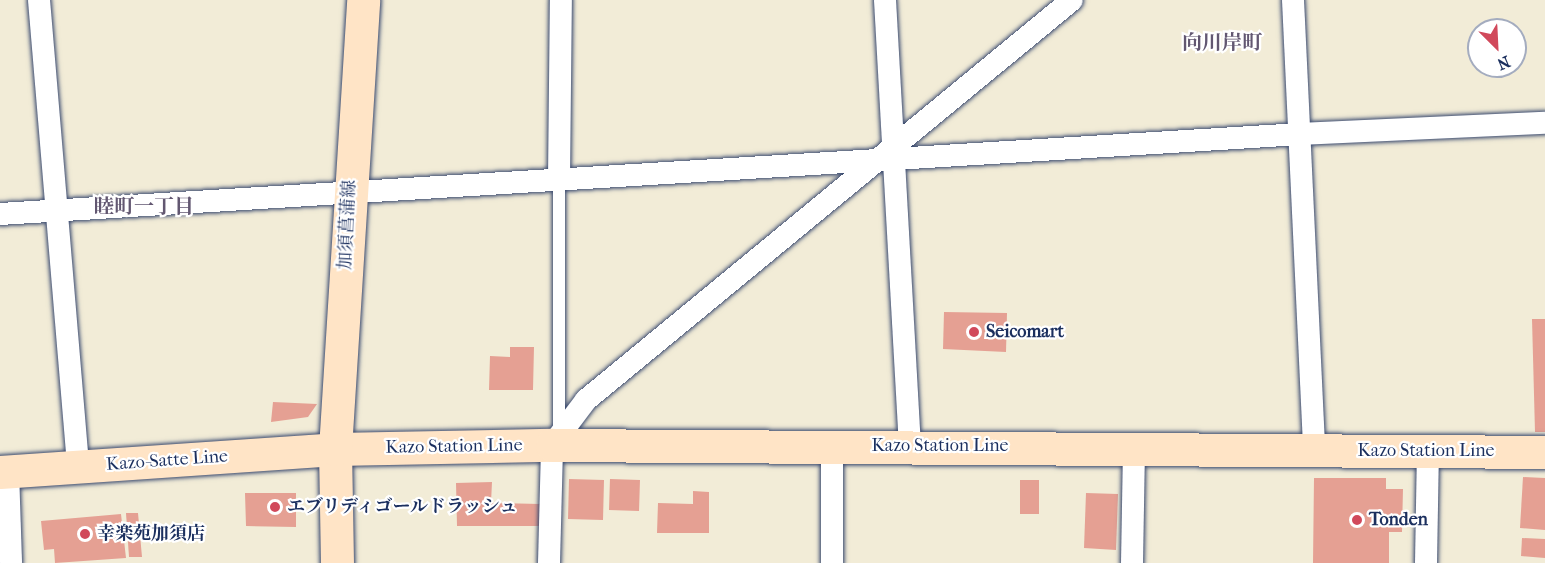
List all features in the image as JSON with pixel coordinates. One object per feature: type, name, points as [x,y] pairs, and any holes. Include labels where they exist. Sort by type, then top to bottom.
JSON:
[{"type":"main road","name":"加須菖蒲線","points":[[338,563],[335,449],[363,0]]},
{"type":"main road","name":"Kazo Station Line","points":[[335,449],[555,440],[832,446],[1545,452]]},
{"type":"main road","name":"Kazo-Satte Line","points":[[4,472],[335,449]]},
{"type":"street","points":[[39,0],[78,467]]},
{"type":"street","points":[[559,179],[561,0]]},
{"type":"street","points":[[885,0],[886,154],[910,446]]},
{"type":"street","points":[[549,563],[555,440],[586,400],[1072,0]]},
{"type":"street","points":[[1293,0],[1314,450]]},
{"type":"street","points":[[0,214],[559,179],[886,154],[1545,123]]},
{"type":"street","points":[[832,446],[832,563]]},
{"type":"street","points":[[1132,563],[1134,447]]},
{"type":"street","points":[[1426,563],[1428,451]]},
{"type":"street","points":[[4,472],[11,563]]},
{"type":"lane","points":[[555,440],[559,179]]},
{"type":"building","points":[[944,312],[1007,313],[1006,352],[943,349]]},
{"type":"building","points":[[1532,319],[1545,319],[1545,432],[1535,432]]},
{"type":"building","points":[[510,347],[534,347],[533,390],[489,390],[490,356],[510,357]]},
{"type":"building","points":[[273,402],[317,404],[308,417],[271,422]]},
{"type":"building","points":[[1523,477],[1545,478],[1545,530],[1520,528]]},
{"type":"building","points":[[1314,478],[1386,478],[1386,489],[1403,489],[1402,532],[1389,532],[1389,563],[1313,563]]},
{"type":"building","points":[[569,479],[604,480],[603,520],[568,519]]},
{"type":"building","points":[[610,479],[640,480],[639,511],[609,510]]},
{"type":"building","points":[[1020,480],[1039,480],[1039,514],[1020,514]]},
{"type":"building","points":[[492,482],[491,503],[540,504],[540,526],[457,526],[456,483]]},
{"type":"building","points":[[693,491],[709,492],[709,533],[657,533],[658,503],[693,504]]},
{"type":"building","points":[[245,493],[296,493],[296,527],[246,526]]},
{"type":"building","points":[[1086,493],[1118,494],[1116,550],[1084,548]]},
{"type":"building","points":[[126,513],[138,513],[142,557],[129,557]]},
{"type":"building","points":[[121,514],[126,558],[55,563],[54,549],[44,550],[41,521]]},
{"type":"building","points":[[1522,538],[1545,539],[1545,558],[1521,556]]},
{"type":"place","name":"Seicomart","points":[[974,332]]},
{"type":"place","name":"エブリディゴールドラッシュ","points":[[275,507]]},
{"type":"place","name":"Tonden","points":[[1357,520]]},
{"type":"place","name":"幸楽苑加須店","points":[[85,534]]},
{"type":"district","name":"向川岸町","points":[[1222,42]]},
{"type":"district","name":"睦町一丁目","points":[[144,206]]}]
